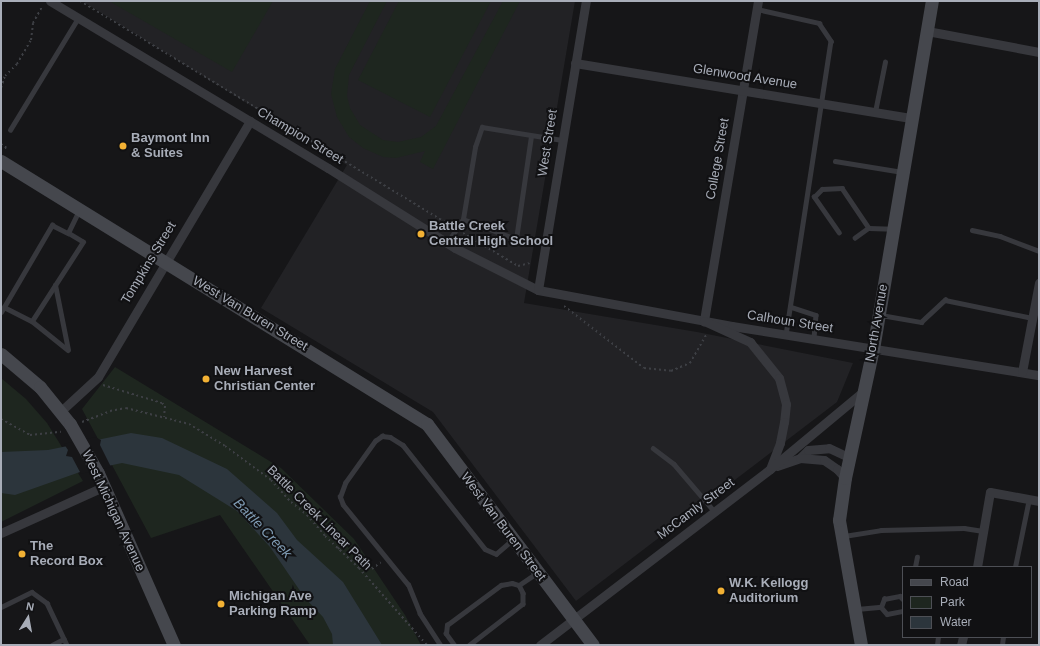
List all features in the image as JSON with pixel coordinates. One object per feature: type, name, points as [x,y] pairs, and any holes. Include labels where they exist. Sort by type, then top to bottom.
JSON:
[{"type":"street","name":"Champion Street","points":[[50,1],[250,120],[447,243],[538,290]]},
{"type":"street","name":"West Street","points":[[538,290],[586,1]]},
{"type":"street","name":"North Avenue","points":[[861,645],[839,520],[845,478],[873,349],[932,1]]},
{"type":"street","name":"College Street","points":[[704,321],[757,5]]},
{"type":"street","points":[[926,31],[1039,52]]},
{"type":"street","name":"Glenwood Avenue","points":[[575,63],[742,89],[911,118]]},
{"type":"street","name":"Tompkins Street","points":[[61,411],[98,377],[164,262],[250,120]]},
{"type":"street","name":"West Van Buren Street","points":[[1,162],[80,209],[427,424],[512,540],[593,645]]},
{"type":"street","points":[[1022,372],[1039,284]]},
{"type":"street","name":"Calhoun Street","points":[[538,290],[704,321],[1039,375]]},
{"type":"street","points":[[704,321],[750,342],[779,378],[786,404],[780,443],[770,469]]},
{"type":"street","name":"West Michigan Avenue","points":[[1,354],[40,387],[61,411],[71,426],[98,473],[174,645]]},
{"type":"street","name":"McCamly Street","points":[[540,645],[770,469],[865,390]]},
{"type":"street","points":[[770,469],[800,458],[808,450],[829,448],[850,458]]},
{"type":"street","points":[[800,458],[824,460],[837,469],[845,478]]},
{"type":"street","points":[[1,534],[103,487]]},
{"type":"street","points":[[977,566],[990,492],[1039,501]]},
{"type":"lane","points":[[757,5],[819,23],[827,32],[831,41],[822,103],[812,196],[786,334]]},
{"type":"lane","points":[[10,130],[78,18]]},
{"type":"lane","points":[[876,112],[885,62]]},
{"type":"lane","points":[[447,243],[463,219],[475,147],[482,128],[562,140]]},
{"type":"lane","points":[[463,219],[516,239],[531,136]]},
{"type":"lane","points":[[835,161],[902,172]]},
{"type":"lane","points":[[812,196],[822,189],[842,188],[869,228]]},
{"type":"lane","points":[[812,196],[839,233]]},
{"type":"lane","points":[[68,233],[80,209]]},
{"type":"lane","points":[[1,312],[52,225],[83,242],[32,321]]},
{"type":"lane","points":[[855,238],[869,228],[894,230]]},
{"type":"lane","points":[[972,230],[1000,236],[1039,251]]},
{"type":"lane","points":[[4,307],[32,321],[68,350],[55,285]]},
{"type":"lane","points":[[879,314],[921,322],[945,300],[1033,318]]},
{"type":"lane","points":[[791,307],[816,315],[814,339]]},
{"type":"lane","points":[[440,645],[420,614],[408,586],[347,511],[340,496],[345,483],[375,441],[382,436],[390,436],[403,445],[485,549],[496,554],[512,540]]},
{"type":"lane","points":[[653,448],[674,464],[715,512]]},
{"type":"lane","points":[[1015,566],[1029,499]]},
{"type":"lane","points":[[842,536],[880,530],[964,528],[983,531]]},
{"type":"lane","points":[[916,566],[917,557]]},
{"type":"lane","points":[[519,585],[538,572]]},
{"type":"lane","points":[[454,645],[446,634],[447,625],[501,585],[512,583],[519,585],[523,593],[523,604],[470,645]]},
{"type":"lane","points":[[1,607],[32,592],[47,603],[67,645]]},
{"type":"lane","points":[[881,607],[884,599],[900,596],[902,598]]},
{"type":"lane","points":[[855,609],[881,607]]},
{"type":"lane","points":[[881,607],[887,614],[902,611]]},
{"type":"lane","points":[[52,645],[64,639]]},
{"type":"path","points":[[80,1],[518,266],[530,263]]},
{"type":"path","points":[[1,88],[5,76],[17,64],[31,40],[33,23],[41,9]]},
{"type":"path","points":[[1,144],[6,147]]},
{"type":"path","points":[[564,306],[644,368],[671,371],[690,362],[707,333]]},
{"type":"path","points":[[103,385],[131,396],[162,403],[165,406],[164,417]]},
{"type":"path","name":"Battle Creek Linear Path","points":[[1,419],[30,435],[57,434],[71,426],[110,411],[126,408],[189,424],[225,446],[272,480],[338,549],[359,568],[427,645]]},
{"type":"path","points":[[338,549],[347,540],[372,569],[386,558]]},
{"type":"shaded area","name":"Battle Creek Central High School","points":[[82,1],[575,1],[524,303],[697,332],[853,363],[837,402],[576,601],[433,412],[261,308],[347,165]]},
{"type":"green space","points":[[109,1],[273,1],[232,72]]},
{"type":"green space","points":[[370,1],[387,1],[349,75],[347,96],[350,108],[360,125],[383,140],[398,142],[421,137],[436,126],[503,1],[520,1],[433,169],[420,162],[425,151],[396,158],[383,157],[363,148],[349,137],[337,117],[331,94],[335,69]]},
{"type":"green space","points":[[399,1],[491,1],[430,117],[358,80]]},
{"type":"green space","points":[[115,367],[281,468],[354,539],[405,615],[421,645],[310,645],[220,515],[151,538],[82,409]]},
{"type":"green space","points":[[1,378],[26,399],[47,423],[83,481],[1,522]]},
{"type":"water","name":"Battle Creek","points":[[131,433],[162,438],[227,469],[277,513],[297,540],[343,582],[382,645],[333,645],[332,634],[323,617],[305,598],[270,547],[237,511],[179,475],[122,463],[80,472],[15,495],[1,493],[1,452],[48,450]]},
{"type":"pier","points":[[95,437],[101,440],[100,445],[111,467],[81,474],[72,457],[66,456],[68,450],[64,444]]},
{"type":"place","name":"Baymont Inn & Suites","points":[[123,146]]},
{"type":"place","name":"Battle Creek Central High School","points":[[421,234]]},
{"type":"place","name":"New Harvest Christian Center","points":[[206,379]]},
{"type":"place","name":"The Record Box","points":[[22,554]]},
{"type":"place","name":"W.K. Kellogg Auditorium","points":[[721,591]]},
{"type":"place","name":"Michigan Ave Parking Ramp","points":[[221,604]]}]
